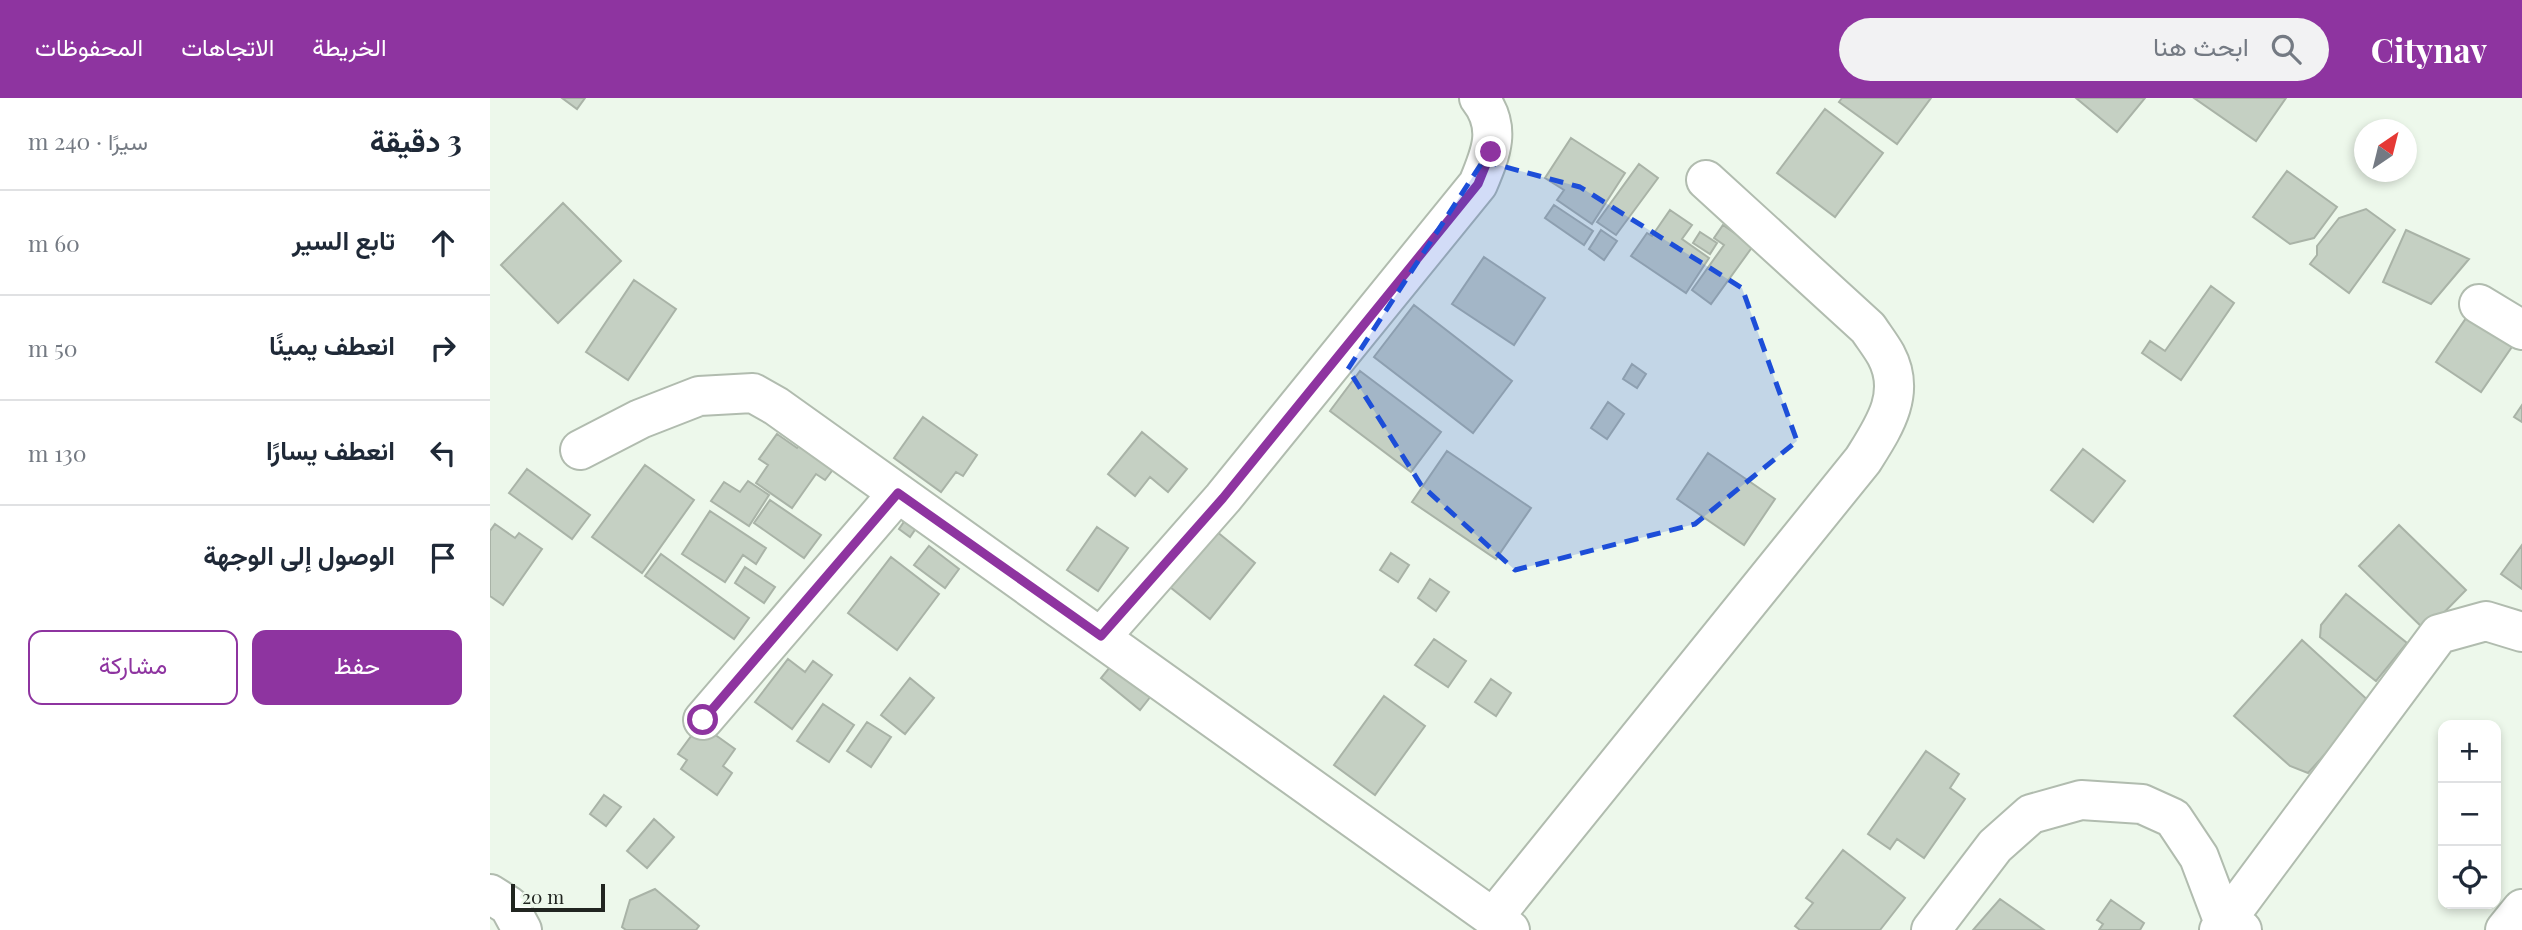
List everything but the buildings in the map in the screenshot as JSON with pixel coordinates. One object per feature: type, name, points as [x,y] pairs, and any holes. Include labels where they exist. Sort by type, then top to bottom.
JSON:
[{"type":"street","points":[[1101,636],[1223,498],[1478,184],[1491,152],[1494,133],[1479,98]]},
{"type":"street","points":[[580,450],[640,419],[699,396],[753,393],[776,406],[1101,636],[1501,924],[1863,460],[1888,420],[1895,384],[1887,356],[1868,328],[1706,180]]},
{"type":"street","points":[[2479,304],[2522,330]]},
{"type":"street","points":[[703,720],[898,493]]},
{"type":"street","points":[[2228,928],[2439,634],[2486,621],[2522,632]]},
{"type":"street","points":[[1931,930],[1995,846],[2031,814],[2081,800],[2142,804],[2173,818],[2199,857],[2228,928]]},
{"type":"street","points":[[490,894],[509,906],[522,930]]},
{"type":"street","points":[[2505,930],[2522,909]]},
{"type":"highlighted area","points":[[1483,161],[1580,187],[1742,288],[1797,441],[1695,524],[1515,570],[1421,485],[1348,369]]},
{"type":"route","points":[[703,720],[898,493],[1101,636],[1223,498],[1478,184],[1491,152]]}]
